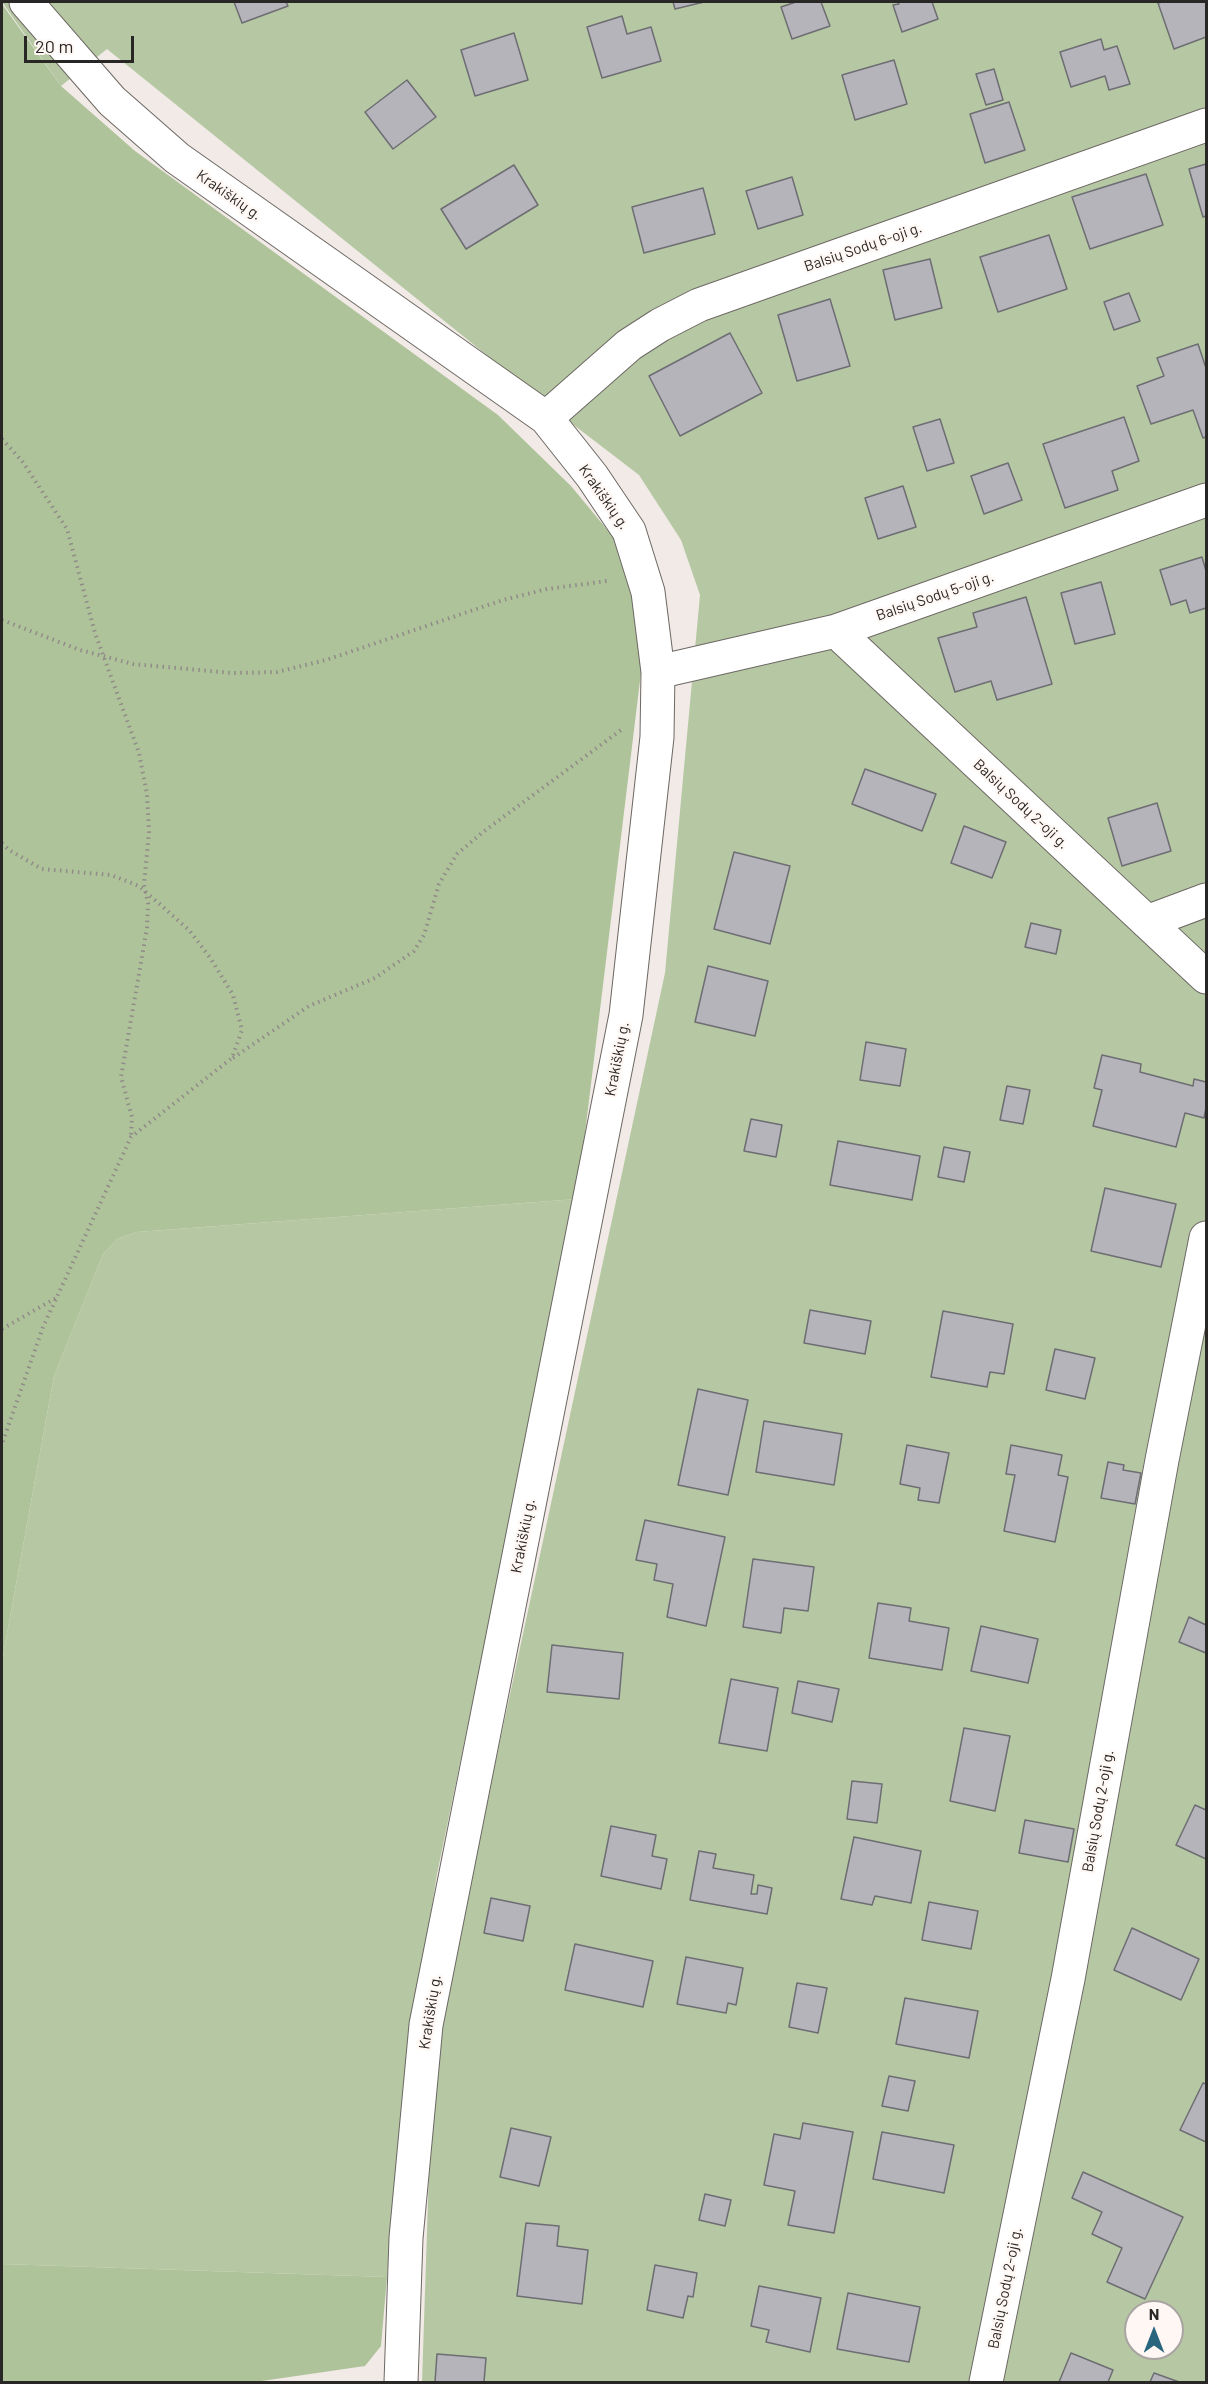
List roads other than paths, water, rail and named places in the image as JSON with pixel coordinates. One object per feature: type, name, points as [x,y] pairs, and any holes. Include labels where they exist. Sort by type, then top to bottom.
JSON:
[{"type":"street","name":"Krakiškių g.","points":[[26,2],[112,101],[177,158],[546,418],[592,476],[629,531],[648,592],[658,687],[657,737],[626,1015],[426,2025],[406,2238],[401,2382]]},
{"type":"street","name":"Balsių Sodų 6-oji g.","points":[[546,418],[629,345],[660,325],[699,305],[1206,125]]},
{"type":"street","name":"Balsių Sodų 5-oji g.","points":[[658,687],[836,631],[1206,500]]},
{"type":"street","name":"Balsių Sodų 2-oji g.","points":[[836,631],[1206,977]]},
{"type":"street","points":[[1147,922],[1206,900]]},
{"type":"street","name":"Balsių Sodų 2-oji g.","points":[[986,2382],[1068,1979],[1160,1470],[1206,1238]]}]
